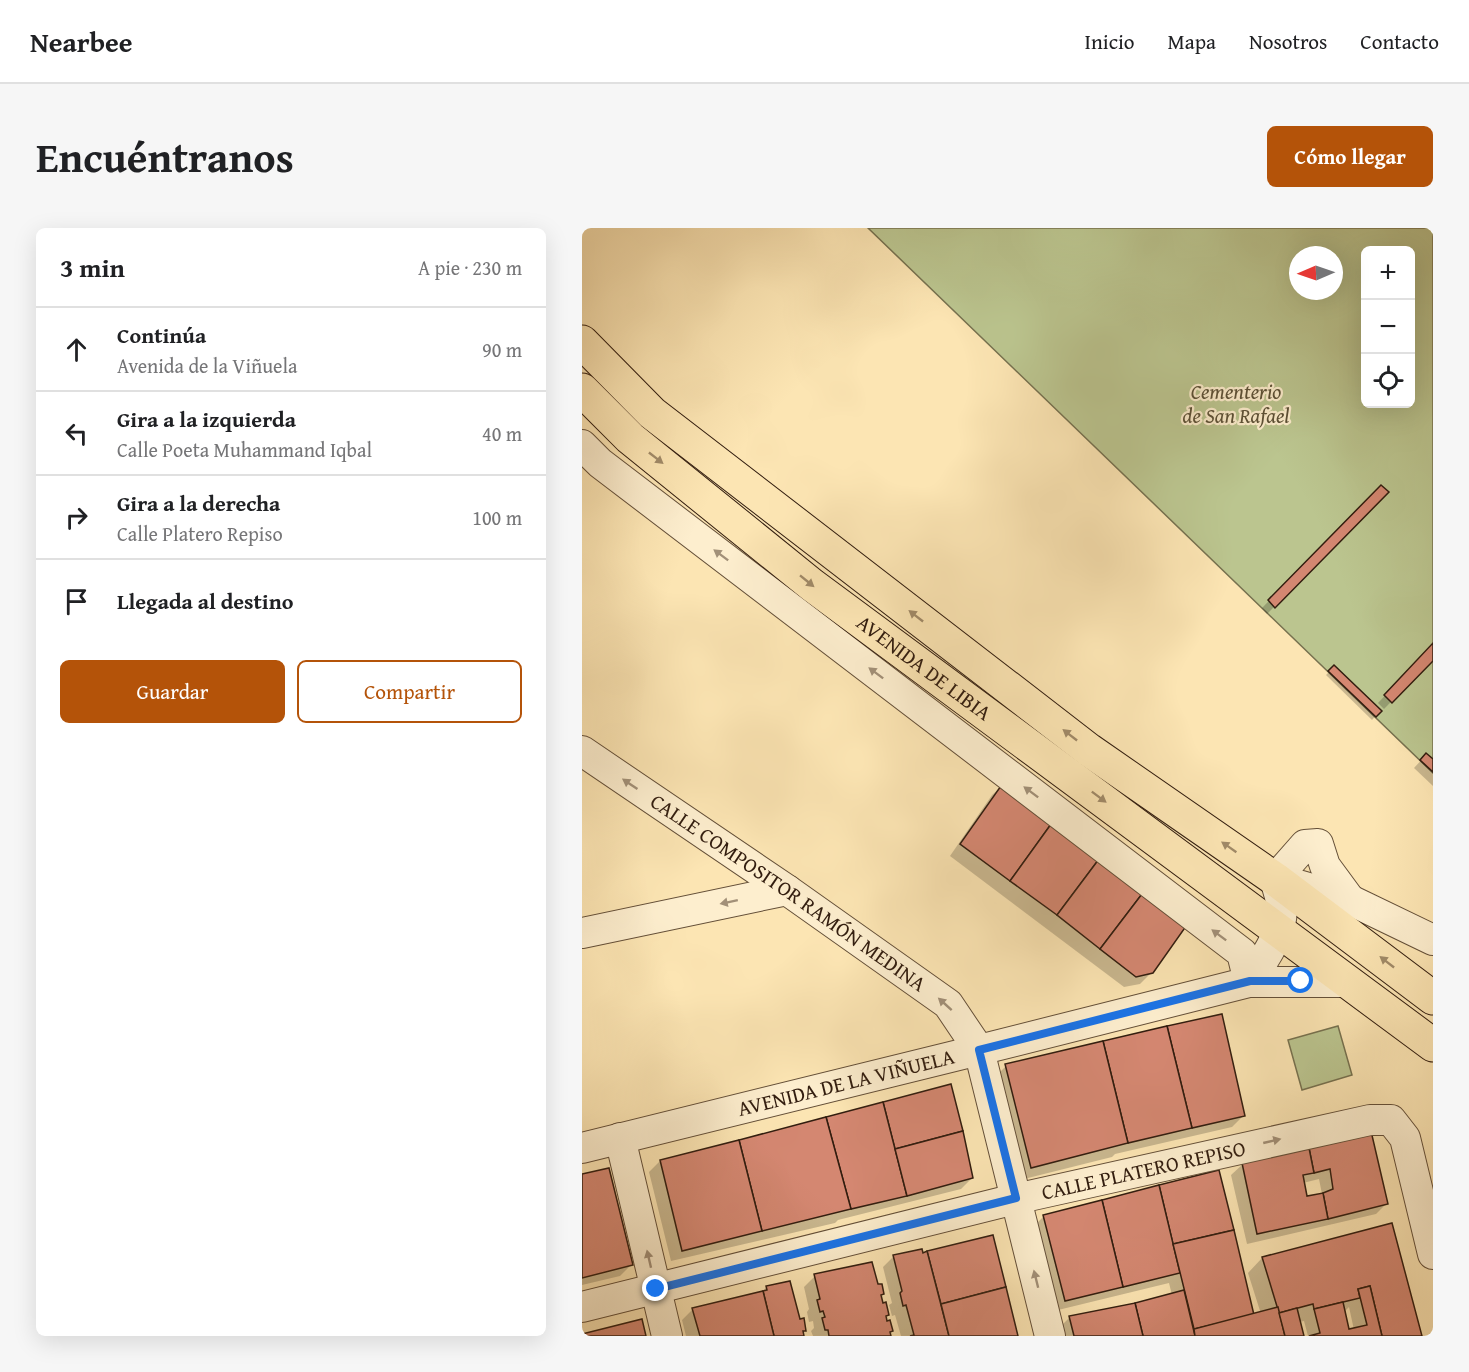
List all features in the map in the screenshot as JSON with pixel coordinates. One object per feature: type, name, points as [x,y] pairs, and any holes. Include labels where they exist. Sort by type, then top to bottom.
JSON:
[{"type":"main road","name":"AVENIDA DE LIBIA","points":[[582,342],[652,413],[1089,750],[1275,879],[1433,998]]},
{"type":"main road","name":"AVENIDA DE LIBIA","points":[[582,390],[630,438],[812,585],[1433,1044]]},
{"type":"street","points":[[630,438],[588,462],[1242,953],[1250,981]]},
{"type":"street","name":"CALLE COMPOSITOR RAMÓN MEDINA","points":[[582,751],[787,891],[948,1005],[979,1050]]},
{"type":"street","points":[[1250,981],[1271,948],[1279,930],[1282,905],[1275,879],[1305,845],[1318,844],[1325,866],[1350,900]]},
{"type":"street","name":"AVENIDA DE LIBIA","points":[[1275,879],[1350,900],[1433,940]]},
{"type":"street","points":[[582,933],[787,891]]},
{"type":"street","name":"AVENIDA DE LA VIÑUELA","points":[[582,1148],[1250,981],[1348,982]]},
{"type":"street","points":[[979,1050],[1050,1336]]},
{"type":"street","name":"CALLE PLATERO REPISO","points":[[582,1307],[1016,1198],[1370,1120],[1391,1120],[1405,1138],[1433,1254]]},
{"type":"street","points":[[620,1138],[667,1336]]},
{"type":"green space","name":"Cementerio de San Rafael","points":[[868,228],[1433,228],[1433,773]]},
{"type":"green space","points":[[1338,1026],[1352,1075],[1302,1090],[1288,1040]]},
{"type":"building","points":[[1381,485],[1389,492],[1275,608],[1268,600]]},
{"type":"building","points":[[1433,643],[1433,661],[1392,703],[1384,695]]},
{"type":"building","points":[[1334,665],[1382,711],[1376,717],[1328,671]]},
{"type":"building","points":[[1426,753],[1433,759],[1433,772],[1420,760]]},
{"type":"building","points":[[1003,783],[1054,820],[1010,881],[960,844]]},
{"type":"building","points":[[1054,820],[1102,855],[1057,915],[1010,881]]},
{"type":"building","points":[[1102,855],[1145,890],[1100,949],[1057,915]]},
{"type":"building","points":[[1145,890],[1189,922],[1153,973],[1136,977],[1100,949]]},
{"type":"building","points":[[1222,1014],[1245,1116],[1192,1128],[1167,1026]]},
{"type":"building","points":[[1167,1026],[1192,1128],[1128,1143],[1103,1041]]},
{"type":"building","points":[[1103,1041],[1128,1143],[1031,1168],[1005,1064]]},
{"type":"building","points":[[951,1084],[963,1131],[895,1149],[883,1102]]},
{"type":"building","points":[[883,1102],[907,1196],[851,1209],[826,1117]]},
{"type":"building","points":[[826,1117],[851,1209],[762,1231],[739,1140]]},
{"type":"building","points":[[963,1131],[973,1178],[907,1196],[895,1149]]},
{"type":"building","points":[[1371,1131],[1388,1204],[1328,1219],[1323,1193],[1333,1189],[1330,1169],[1314,1173],[1309,1148]]},
{"type":"building","points":[[739,1140],[762,1231],[682,1251],[660,1160]]},
{"type":"building","points":[[1309,1148],[1314,1173],[1303,1175],[1307,1196],[1323,1193],[1328,1219],[1257,1234],[1242,1163]]},
{"type":"building","points":[[609,1168],[633,1265],[582,1278],[582,1174]]},
{"type":"building","points":[[1219,1170],[1234,1230],[1173,1244],[1159,1185]]},
{"type":"building","points":[[1159,1185],[1180,1273],[1123,1287],[1102,1200]]},
{"type":"building","points":[[1102,1200],[1123,1287],[1065,1301],[1043,1215]]},
{"type":"building","points":[[1392,1223],[1422,1336],[1382,1336],[1370,1286],[1358,1289],[1360,1298],[1314,1309],[1313,1304],[1279,1313],[1262,1257]]},
{"type":"building","points":[[1234,1230],[1254,1315],[1194,1329],[1173,1244]]},
{"type":"building","points":[[993,1235],[1006,1287],[941,1304],[927,1251]]},
{"type":"building","points":[[922,1249],[923,1253],[927,1251],[949,1336],[910,1336],[914,1335],[906,1305],[903,1306],[900,1293],[902,1291],[893,1255]]},
{"type":"building","points":[[872,1262],[878,1284],[882,1284],[884,1294],[881,1295],[883,1303],[886,1302],[889,1315],[886,1316],[887,1321],[890,1320],[893,1331],[890,1332],[891,1336],[829,1336],[822,1318],[825,1317],[823,1311],[820,1312],[817,1300],[820,1299],[814,1274]]},
{"type":"building","points":[[790,1281],[800,1319],[804,1318],[806,1331],[803,1331],[804,1336],[774,1336],[763,1291],[767,1290],[766,1286]]},
{"type":"building","points":[[1370,1286],[1382,1336],[1309,1336],[1320,1333],[1314,1309],[1343,1302],[1349,1329],[1367,1325],[1358,1289]]},
{"type":"building","points":[[1006,1287],[1018,1336],[949,1336],[941,1304]]},
{"type":"building","points":[[1184,1290],[1195,1336],[1143,1336],[1135,1303]]},
{"type":"building","points":[[763,1291],[774,1336],[700,1336],[692,1308]]},
{"type":"building","points":[[1135,1303],[1143,1336],[1074,1336],[1069,1316]]},
{"type":"building","points":[[1278,1307],[1285,1336],[1195,1336],[1194,1329]]},
{"type":"building","points":[[1297,1308],[1304,1336],[1285,1336],[1279,1313]]},
{"type":"building","points":[[642,1319],[646,1336],[582,1336],[582,1334]]},
{"type":"route","points":[[656,1289],[1016,1198],[979,1050],[1250,981],[1301,981]]}]
